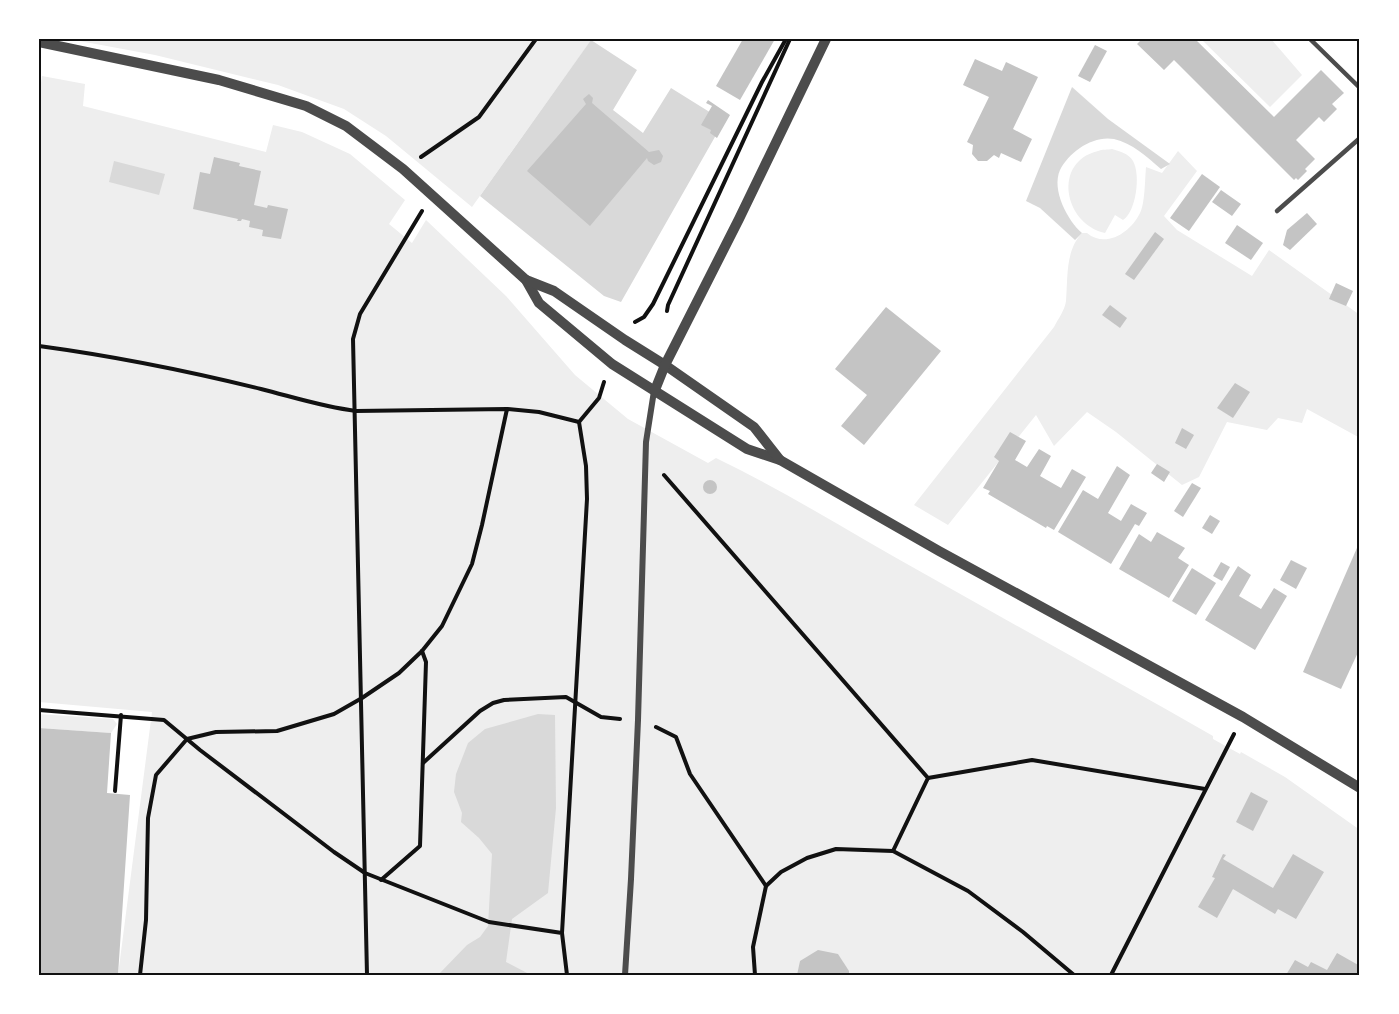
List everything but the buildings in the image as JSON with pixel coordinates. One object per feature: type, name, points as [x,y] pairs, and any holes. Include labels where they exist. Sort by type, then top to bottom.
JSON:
[{"type":"street","points":[[625,975],[638,720],[646,454],[655,390],[665,364],[734,230],[826,39]]},
{"type":"street","points":[[39,42],[219,80],[306,106],[346,126],[403,169],[526,280],[539,303],[612,364],[747,449],[780,460],[949,557],[1243,717],[1360,788]]},
{"type":"street","points":[[526,280],[554,291],[625,340],[665,364],[754,427],[780,460]]},
{"type":"lane","points":[[1310,39],[1360,88]]},
{"type":"lane","points":[[1277,211],[1360,138]]},
{"type":"path","points":[[403,169],[479,117],[536,39]]},
{"type":"path","points":[[667,313],[668,305],[788,39]]},
{"type":"path","points":[[625,340],[634,323],[644,317],[653,304],[762,82],[788,39]]},
{"type":"path","points":[[367,975],[353,339],[360,314],[432,195]]},
{"type":"path","points":[[39,346],[105,356],[261,389],[331,408],[356,411],[507,409],[539,412],[579,422]]},
{"type":"path","points":[[567,975],[562,933],[586,500],[586,466],[579,422],[599,398],[612,364]]},
{"type":"path","points":[[140,975],[146,920],[148,818],[156,775],[187,739],[216,732],[277,731],[334,714],[399,673],[422,651],[442,626],[472,564],[483,525],[507,409]]},
{"type":"path","points":[[646,454],[928,778]]},
{"type":"path","points":[[381,880],[420,846],[426,662],[422,651]]},
{"type":"path","points":[[423,763],[480,711],[493,703],[504,700],[566,698],[601,717],[638,720],[676,738],[690,774],[766,886]]},
{"type":"path","points":[[39,710],[164,720],[334,852],[366,873],[489,922],[562,933]]},
{"type":"path","points":[[115,791],[121,716]]},
{"type":"path","points":[[1111,975],[1243,717]]},
{"type":"path","points":[[928,778],[1032,760],[1205,789]]},
{"type":"path","points":[[893,851],[928,778]]},
{"type":"path","points":[[755,975],[753,947],[766,886],[781,872],[807,858],[836,849],[893,851],[968,891],[1023,932],[1074,975]]},
{"type":"shaded area","points":[[69,39],[592,39],[472,207],[386,136],[344,109],[278,85],[155,55]]},
{"type":"shaded area","points":[[1201,39],[1271,39],[1302,75],[1270,107]]},
{"type":"shaded area","points":[[591,40],[637,70],[613,110],[643,133],[671,88],[724,121],[621,302],[604,296],[480,196]]},
{"type":"shaded area","points":[[42,76],[85,84],[83,106],[266,152],[273,125],[302,132],[350,154],[405,200],[389,224],[412,243],[426,220],[506,296],[575,375],[628,419],[708,463],[716,458],[769,485],[1213,736],[1213,739],[1285,777],[1360,830],[1360,975],[118,975],[152,712],[39,702],[39,96]]},
{"type":"shaded area","points":[[1072,87],[1108,119],[1170,164],[1161,169],[1133,147],[1114,139],[1106,138],[1082,146],[1064,163],[1058,178],[1062,204],[1071,221],[1082,233],[1075,240],[1040,208],[1026,201]]},
{"type":"shaded area","points":[[1112,149],[1127,154],[1131,158],[1137,175],[1137,184],[1134,202],[1127,216],[1123,220],[1115,215],[1105,233],[1091,227],[1080,218],[1069,193],[1069,179],[1074,167],[1083,157],[1100,150]]},
{"type":"shaded area","points":[[1178,151],[1197,171],[1164,216],[1177,230],[1252,276],[1269,250],[1360,315],[1360,438],[1307,409],[1302,423],[1278,418],[1267,430],[1227,422],[1199,477],[1182,485],[1116,432],[1087,412],[1054,446],[1036,415],[948,525],[914,505],[1054,327],[1065,304],[1070,256],[1082,233],[1087,233],[1094,238],[1110,239],[1124,232],[1136,220],[1142,209],[1146,167],[1162,173]]},
{"type":"shaded area","points":[[114,161],[165,174],[159,195],[109,182]]},
{"type":"shaded area","points":[[39,714],[113,719],[117,724],[111,733],[39,728]]},
{"type":"shaded area","points":[[538,714],[555,715],[556,808],[548,893],[512,919],[506,962],[531,975],[438,975],[467,945],[480,937],[488,926],[492,854],[461,822],[462,813],[454,792],[456,774],[468,743],[485,729]]}]
